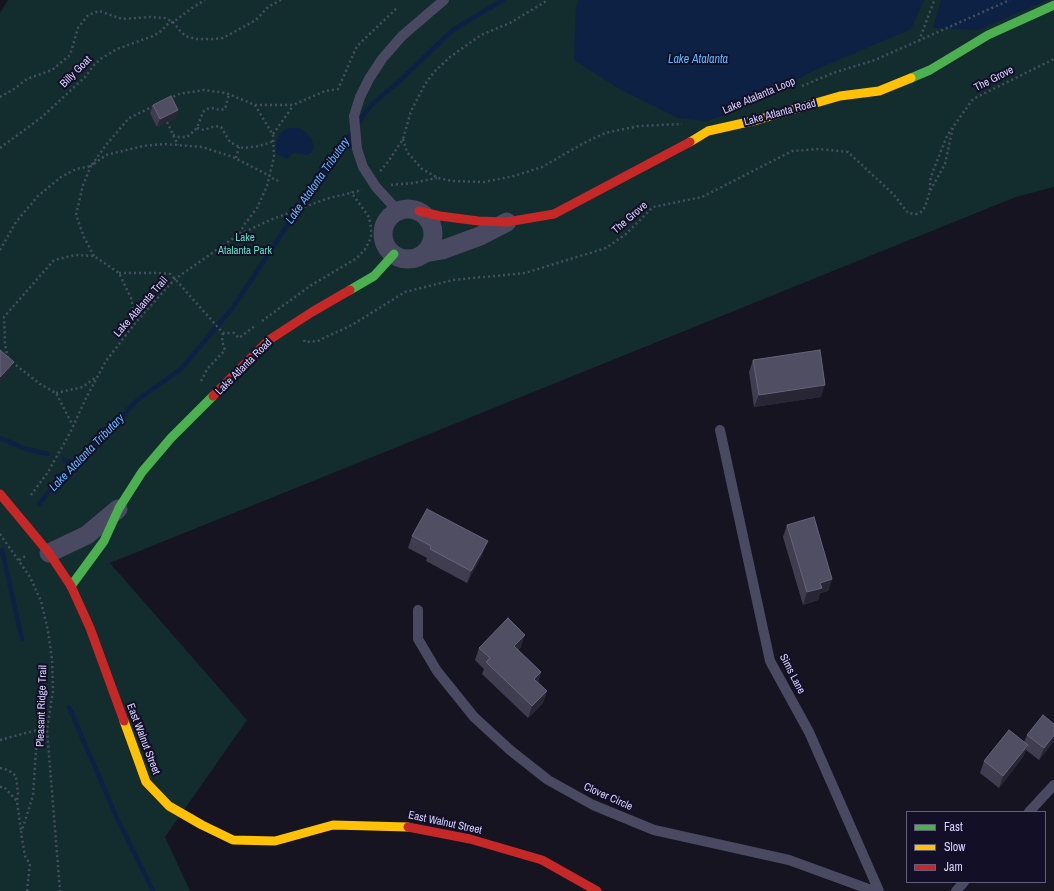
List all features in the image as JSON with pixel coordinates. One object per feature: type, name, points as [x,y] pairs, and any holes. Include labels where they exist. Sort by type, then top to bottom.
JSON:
[{"type":"street","name":"Lake Atlanta Road","points":[[419,212],[478,221],[507,222],[554,214],[674,151],[708,131],[757,120],[840,96],[879,92],[930,70],[988,35],[1054,5]]},
{"type":"street","points":[[403,209],[411,209],[419,212],[426,216],[431,223],[433,239],[430,247],[425,253],[418,257],[410,259],[401,258],[388,249],[384,241],[383,233],[385,225],[389,218],[403,209]]},
{"type":"street","name":"Lake Atlanta Road","points":[[425,253],[442,250],[480,236],[507,222]]},
{"type":"street","name":"Lake Atlanta Road","points":[[71,586],[104,541],[119,508],[142,472],[171,438],[270,340],[312,312],[374,276],[394,254]]},
{"type":"street","name":"East Walnut Street","points":[[0,494],[49,553],[71,586],[90,628],[146,782],[169,806],[202,825],[233,840],[275,841],[333,825],[403,826],[470,839],[542,860],[597,891]]},
{"type":"street","name":"Lake Atlanta Road","points":[[49,553],[87,535],[119,508]]},
{"type":"lane","points":[[398,211],[376,187],[363,167],[357,149],[354,116],[360,97],[369,79],[382,59],[402,36],[444,0]]},
{"type":"lane","name":"Sims Lane","points":[[720,430],[770,662],[809,732],[879,891]]},
{"type":"lane","name":"Clover Circle","points":[[418,610],[418,639],[437,671],[474,717],[510,750],[548,780],[593,805],[654,830],[789,860],[874,891]]},
{"type":"lane","points":[[1030,811],[1054,785]]},
{"type":"lane","points":[[956,891],[963,883]]},
{"type":"path","name":"Billy Goat","points":[[0,148],[42,117],[85,77],[94,65],[102,58],[117,49],[153,36],[168,24],[205,0]]},
{"type":"path","points":[[173,22],[182,33],[188,37],[196,39],[223,38],[256,20],[268,7],[281,0]]},
{"type":"path","points":[[378,172],[388,162],[403,138],[414,106],[425,84],[434,72],[450,57],[481,35],[510,23],[548,0]]},
{"type":"path","name":"Lake Atalanta Loop","points":[[795,89],[834,73],[876,60],[1010,0]]},
{"type":"path","points":[[919,41],[934,1]]},
{"type":"path","points":[[165,101],[179,94],[204,90],[229,94],[255,105],[293,105],[325,91],[338,89],[357,46],[396,9]]},
{"type":"path","name":"Billy Goat","points":[[0,97],[27,79],[52,70],[70,55],[78,28],[88,15],[99,11],[122,19],[150,17],[165,18],[173,22]]},
{"type":"path","name":"The Grove","points":[[930,191],[930,181],[933,170],[947,136],[973,99],[1054,59]]},
{"type":"path","points":[[173,135],[187,137],[197,128],[203,112],[206,109],[225,109],[229,94]]},
{"type":"path","points":[[136,322],[132,298],[119,273],[94,256],[84,237],[76,215],[83,185],[91,166],[106,145],[129,118],[158,104]]},
{"type":"path","points":[[238,236],[256,208],[267,186],[271,177],[274,157],[273,135],[255,105]]},
{"type":"path","points":[[273,135],[293,105]]},
{"type":"path","points":[[167,122],[178,145]]},
{"type":"path","points":[[403,138],[407,152],[422,169],[438,178],[452,181],[484,182],[514,176],[542,167],[582,144],[605,133],[639,126],[687,124]]},
{"type":"path","points":[[197,128],[204,130],[215,126],[221,127],[230,142],[239,147],[252,148],[274,140]]},
{"type":"path","name":"The Grove","points":[[290,327],[305,342],[318,341],[352,325],[405,292],[453,280],[525,273],[606,248],[626,234],[653,207],[702,197],[792,151],[819,149],[848,152],[894,195],[908,213],[916,214],[921,212],[925,207],[930,191],[945,164],[953,127]]},
{"type":"path","points":[[0,250],[16,222],[38,196],[61,177],[76,169],[91,166],[106,155],[143,146],[178,145],[202,148],[236,158],[278,181]]},
{"type":"path","points":[[236,158],[239,147]]},
{"type":"path","points":[[387,185],[413,183],[438,178]]},
{"type":"path","points":[[351,192],[362,186]]},
{"type":"path","points":[[351,192],[366,189]]},
{"type":"path","points":[[119,273],[170,274],[223,332],[234,333],[239,338],[304,290],[357,258],[366,248],[370,237],[370,222],[351,192]]},
{"type":"path","name":"Lake Atalanta Trail","points":[[31,495],[48,472],[106,361],[136,322],[175,279],[238,236],[270,220],[326,199],[351,192]]},
{"type":"path","points":[[8,358],[5,345],[4,317],[54,260],[75,255],[94,256]]},
{"type":"path","points":[[4,354],[14,364],[40,384],[56,393],[73,426]]},
{"type":"path","points":[[56,393],[83,387],[98,376]]},
{"type":"path","name":"Pleasant Ridge Trail","points":[[0,534],[30,577],[41,601],[48,631],[52,659],[53,691],[48,728],[60,891]]},
{"type":"path","points":[[19,560],[25,556]]},
{"type":"path","points":[[0,740],[48,728]]},
{"type":"path","points":[[22,833],[33,796],[36,749],[43,733],[48,728]]},
{"type":"path","points":[[0,768],[8,770],[16,776],[18,793],[17,801],[25,856],[30,864],[27,891]]},
{"type":"path","points":[[0,787],[4,787],[17,801]]},
{"type":"green space","name":"Lake Atalanta Park","points":[[8,0],[1054,0],[1054,187],[1016,197],[110,563],[247,720],[165,837],[190,891],[0,891],[0,13]]},
{"type":"water","name":"Lake Atalanta","points":[[579,0],[924,0],[911,29],[824,66],[725,115],[707,121],[678,118],[621,90],[574,60],[576,7]]},
{"type":"water","points":[[941,0],[1047,0],[978,30],[933,28]]},
{"type":"water","points":[[288,128],[299,128],[307,133],[311,138],[314,147],[312,152],[307,155],[295,153],[291,154],[288,159],[276,154],[278,136]]},
{"type":"building","points":[[171,96],[178,110],[160,119],[153,105]]},
{"type":"building","points":[[0,350],[14,362],[0,377]]},
{"type":"building","points":[[820,350],[825,385],[759,395],[753,360]]},
{"type":"building","points":[[427,509],[488,541],[471,571],[430,549],[431,546],[412,536]]},
{"type":"building","points":[[814,517],[832,579],[820,583],[822,588],[807,592],[787,525]]},
{"type":"building","points":[[508,618],[525,635],[514,646],[541,672],[534,679],[547,691],[532,706],[486,662],[490,658],[479,648]]},
{"type":"building","points":[[1043,715],[1054,724],[1054,735],[1044,748],[1027,735]]},
{"type":"building","points":[[1009,730],[1028,745],[1003,776],[984,761]]},
{"type":"waterway","name":"Lake Atalanta Tributary","points":[[39,504],[62,475],[77,466],[136,401],[181,369],[234,306],[314,185],[371,105],[396,84],[454,29],[503,0]]},
{"type":"waterway","points":[[0,438],[26,449],[47,454]]},
{"type":"waterway","points":[[64,460],[77,466]]},
{"type":"waterway","points":[[0,551],[2,550],[22,639]]},
{"type":"waterway","points":[[69,707],[117,818],[153,891]]},
{"type":"traffic: fast","points":[[911,78],[930,70],[988,35],[1054,5]]},
{"type":"traffic: fast","points":[[350,290],[374,276],[394,254]]},
{"type":"traffic: fast","points":[[71,586],[104,541],[119,508],[142,472],[171,438],[213,396]]},
{"type":"traffic: slow","points":[[690,142],[708,131],[757,120],[840,96],[879,91],[911,78]]},
{"type":"traffic: slow","points":[[124,721],[146,782],[169,806],[202,825],[233,840],[275,841],[333,825],[408,827]]},
{"type":"traffic: jam","points":[[419,211],[440,216],[478,221],[507,222],[554,214],[690,142]]},
{"type":"traffic: jam","points":[[213,396],[269,340],[312,312],[350,290]]},
{"type":"traffic: jam","points":[[0,494],[49,553],[71,586],[90,628],[124,721]]},
{"type":"traffic: jam","points":[[408,827],[470,839],[542,860],[597,891]]}]
